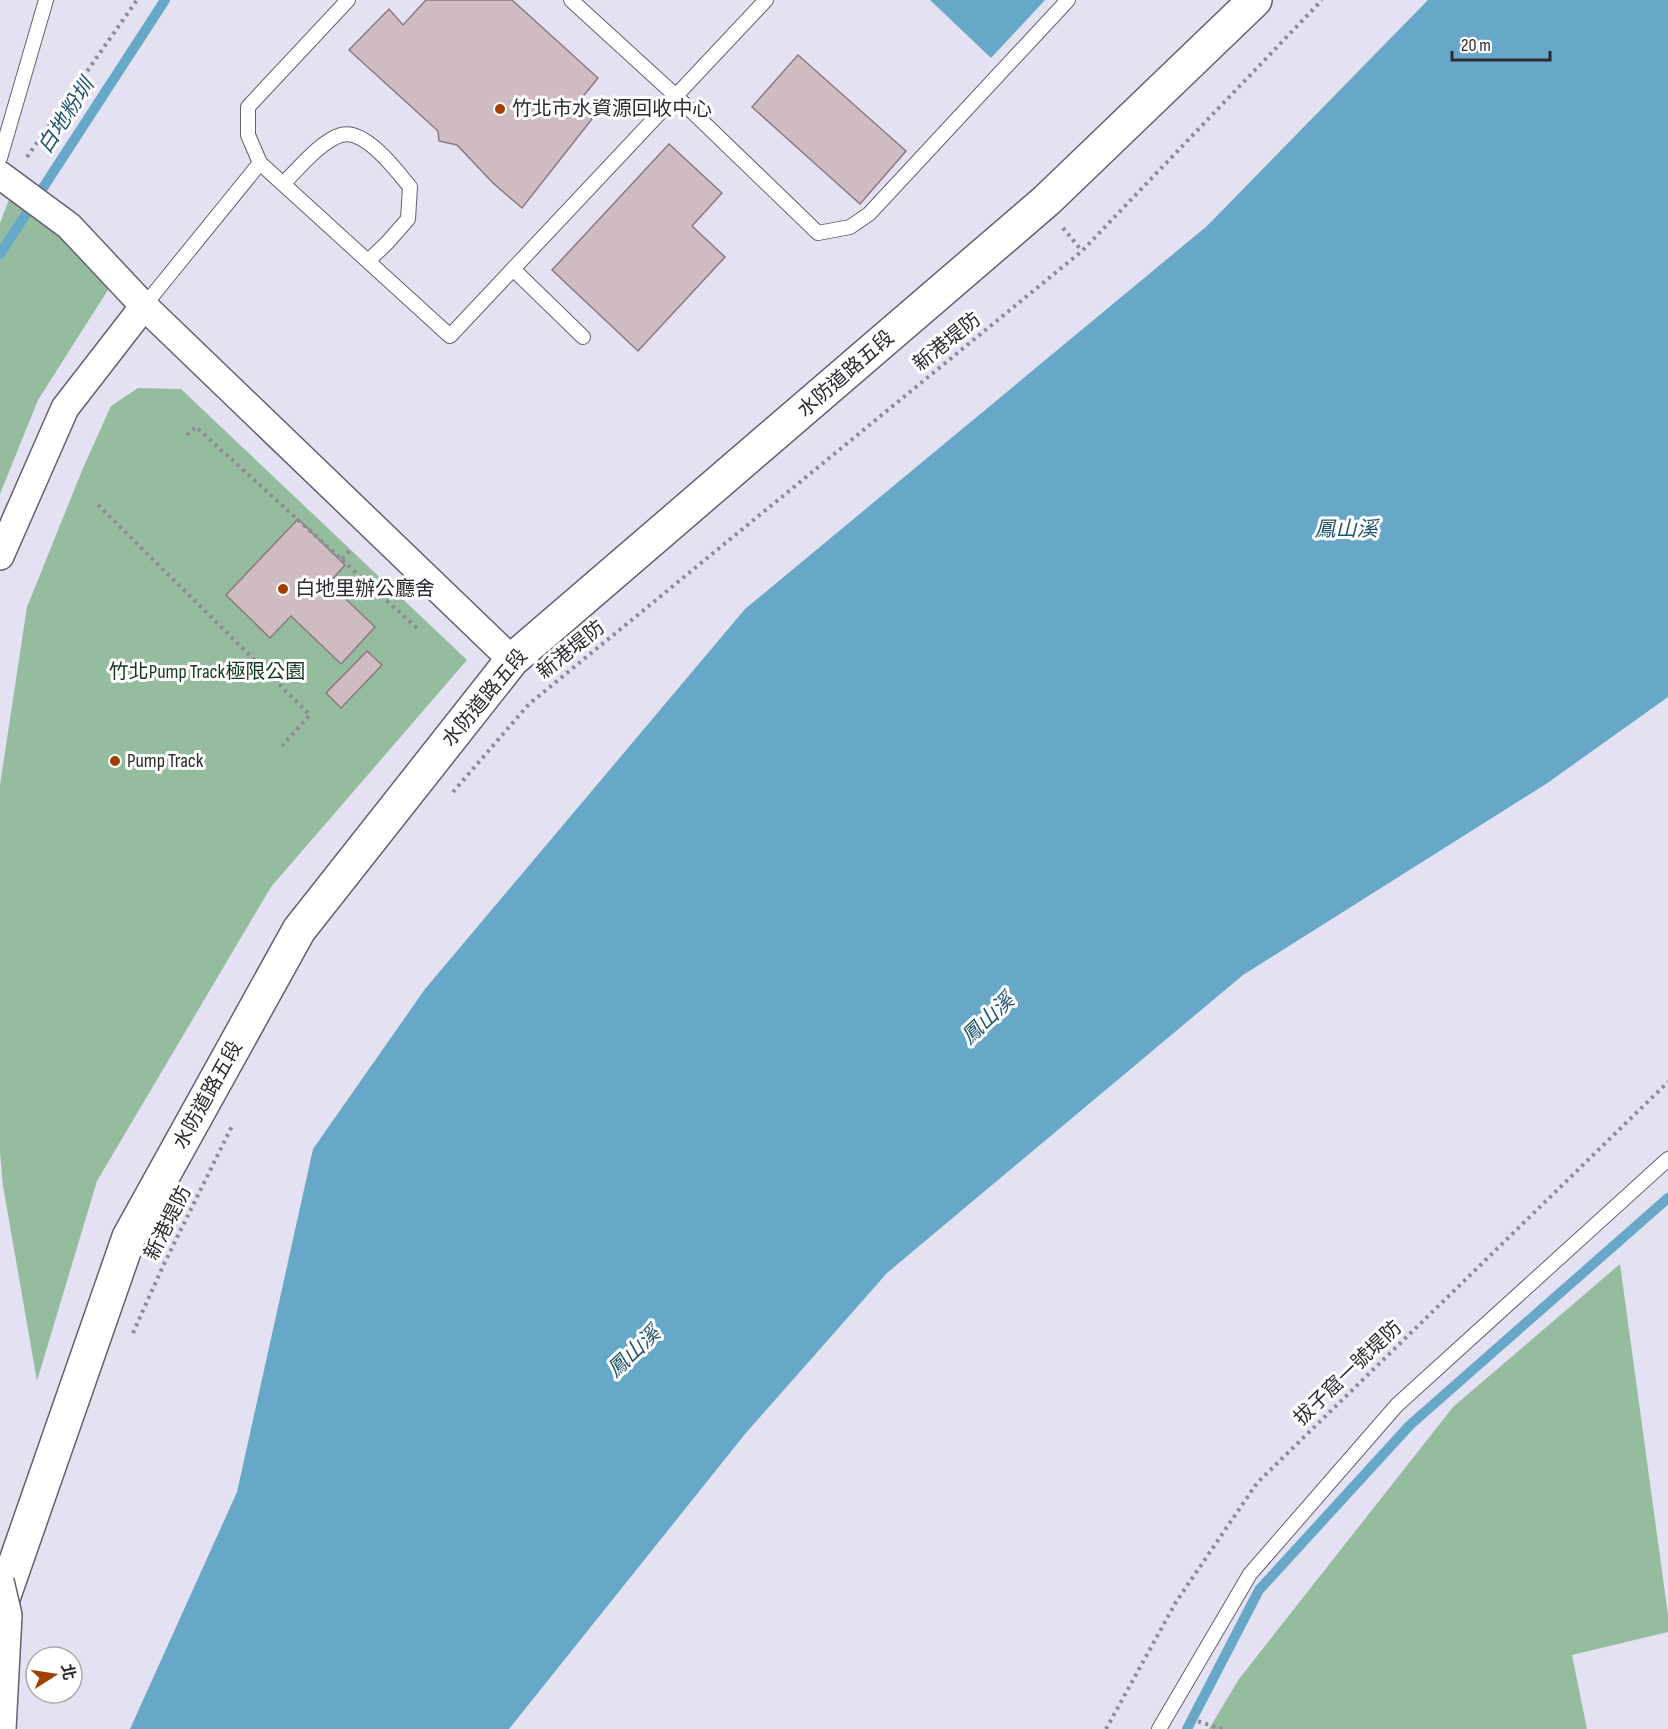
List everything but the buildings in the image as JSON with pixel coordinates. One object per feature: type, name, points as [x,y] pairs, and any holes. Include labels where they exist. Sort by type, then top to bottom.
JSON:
[{"type":"street","name":"水防道路五段","points":[[0,1607],[129,1238],[299,930],[512,660],[1047,200],[1255,0]]},
{"type":"street","points":[[5,179],[69,226],[144,306],[512,660]]},
{"type":"street","points":[[0,556],[65,408],[144,306]]},
{"type":"street","points":[[0,1581],[8,1615],[2,1729]]},
{"type":"lane","points":[[0,158],[46,0]]},
{"type":"lane","points":[[348,0],[249,107],[248,135],[260,163],[450,336],[766,0]]},
{"type":"lane","points":[[571,0],[818,233],[850,227],[869,214],[1068,0]]},
{"type":"lane","points":[[284,183],[321,147],[343,134],[362,138],[390,163],[410,187],[408,219],[369,260]]},
{"type":"lane","points":[[144,306],[260,163]]},
{"type":"lane","points":[[513,269],[583,337]]},
{"type":"lane","points":[[1159,1729],[1250,1574],[1397,1405],[1668,1159]]},
{"type":"path","points":[[5,179],[137,0]]},
{"type":"path","name":"新港堤防","points":[[453,793],[529,704],[1082,251],[1322,0]]},
{"type":"path","points":[[187,435],[195,427],[419,630]]},
{"type":"path","points":[[98,505],[310,715],[282,746]]},
{"type":"path","name":"拔子窟一號堤防","points":[[1106,1729],[1176,1602],[1257,1483],[1668,1082]]},
{"type":"path","name":"新港堤防","points":[[130,1341],[163,1266],[234,1120]]},
{"type":"path","points":[[1208,1724],[1222,1729]]},
{"type":"green space","points":[[12,192],[120,271],[38,400],[0,494],[0,223]]},
{"type":"green space","name":"竹北Pump Track極限公園","points":[[138,388],[181,389],[467,660],[271,887],[97,1181],[37,1381],[3,1186],[0,1152],[0,785],[27,607],[83,468],[111,406]]},
{"type":"green space","points":[[1620,1264],[1668,1615],[1668,1632],[1572,1655],[1587,1729],[1209,1729],[1239,1679],[1453,1407]]},
{"type":"water","points":[[930,0],[1045,0],[991,58]]},
{"type":"water","name":"鳳山溪","points":[[1428,0],[1668,0],[1668,697],[1546,784],[1243,975],[887,1273],[745,1434],[509,1729],[130,1729],[237,1492],[313,1149],[425,989],[745,609],[1207,226]]},
{"type":"waterway","name":"白地粉圳","points":[[0,254],[165,0]]},
{"type":"waterway","points":[[1187,1729],[1259,1590],[1410,1425],[1668,1198]]},
{"type":"place","name":"竹北市水資源回收中心","points":[[500,109]]},
{"type":"place","name":"白地里辦公廳舍","points":[[283,589]]},
{"type":"place","name":"Pump Track","points":[[115,761]]}]
